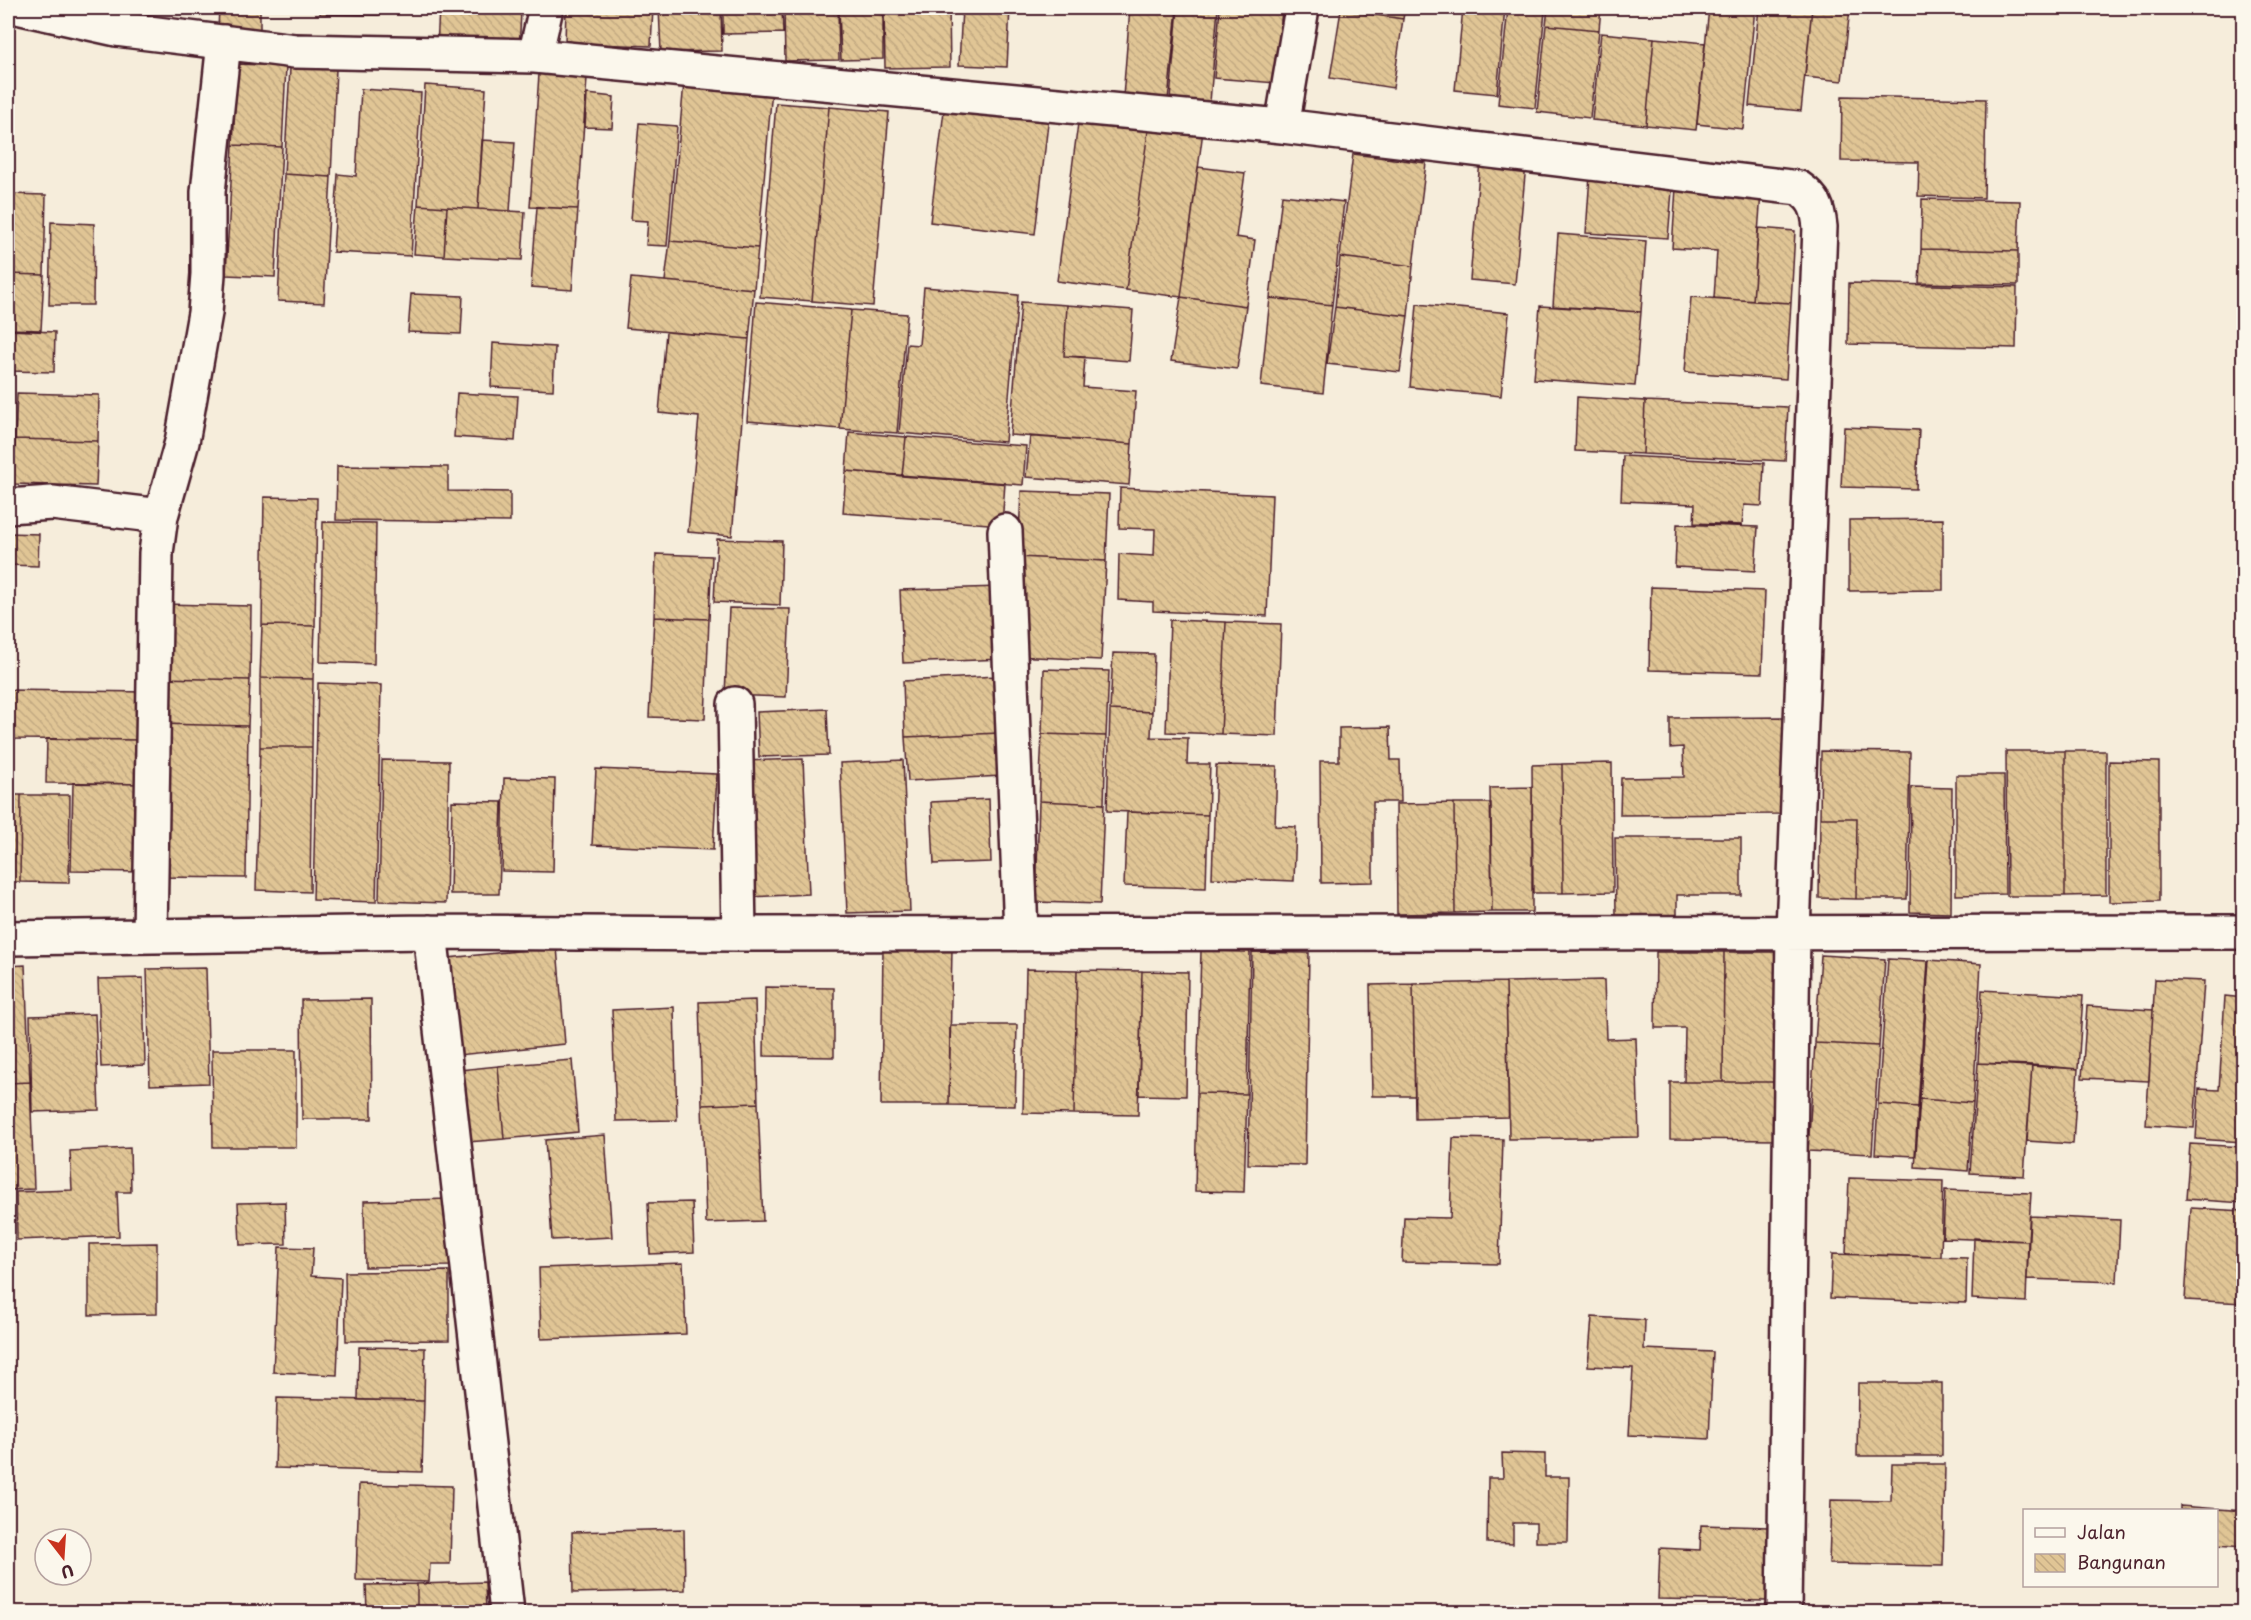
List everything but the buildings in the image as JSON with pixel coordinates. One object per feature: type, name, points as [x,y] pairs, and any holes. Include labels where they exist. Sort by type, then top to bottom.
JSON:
[{"type":"street","points":[[21,8],[116,29],[295,51],[535,56],[1282,126],[1799,188],[1812,197],[1818,211],[1820,227],[1793,932],[1784,1612]]},
{"type":"street","points":[[535,56],[546,8]]},
{"type":"street","points":[[1282,126],[1302,8]]},
{"type":"street","points":[[150,936],[156,553],[161,516],[182,442],[205,313],[208,274],[208,192],[224,42]]},
{"type":"street","points":[[8,506],[52,503],[161,516]]},
{"type":"street","points":[[1005,531],[1021,932]]},
{"type":"street","points":[[735,704],[740,934]]},
{"type":"street","points":[[8,938],[430,932],[740,934],[2244,932]]},
{"type":"street","points":[[430,932],[507,1612]]}]
